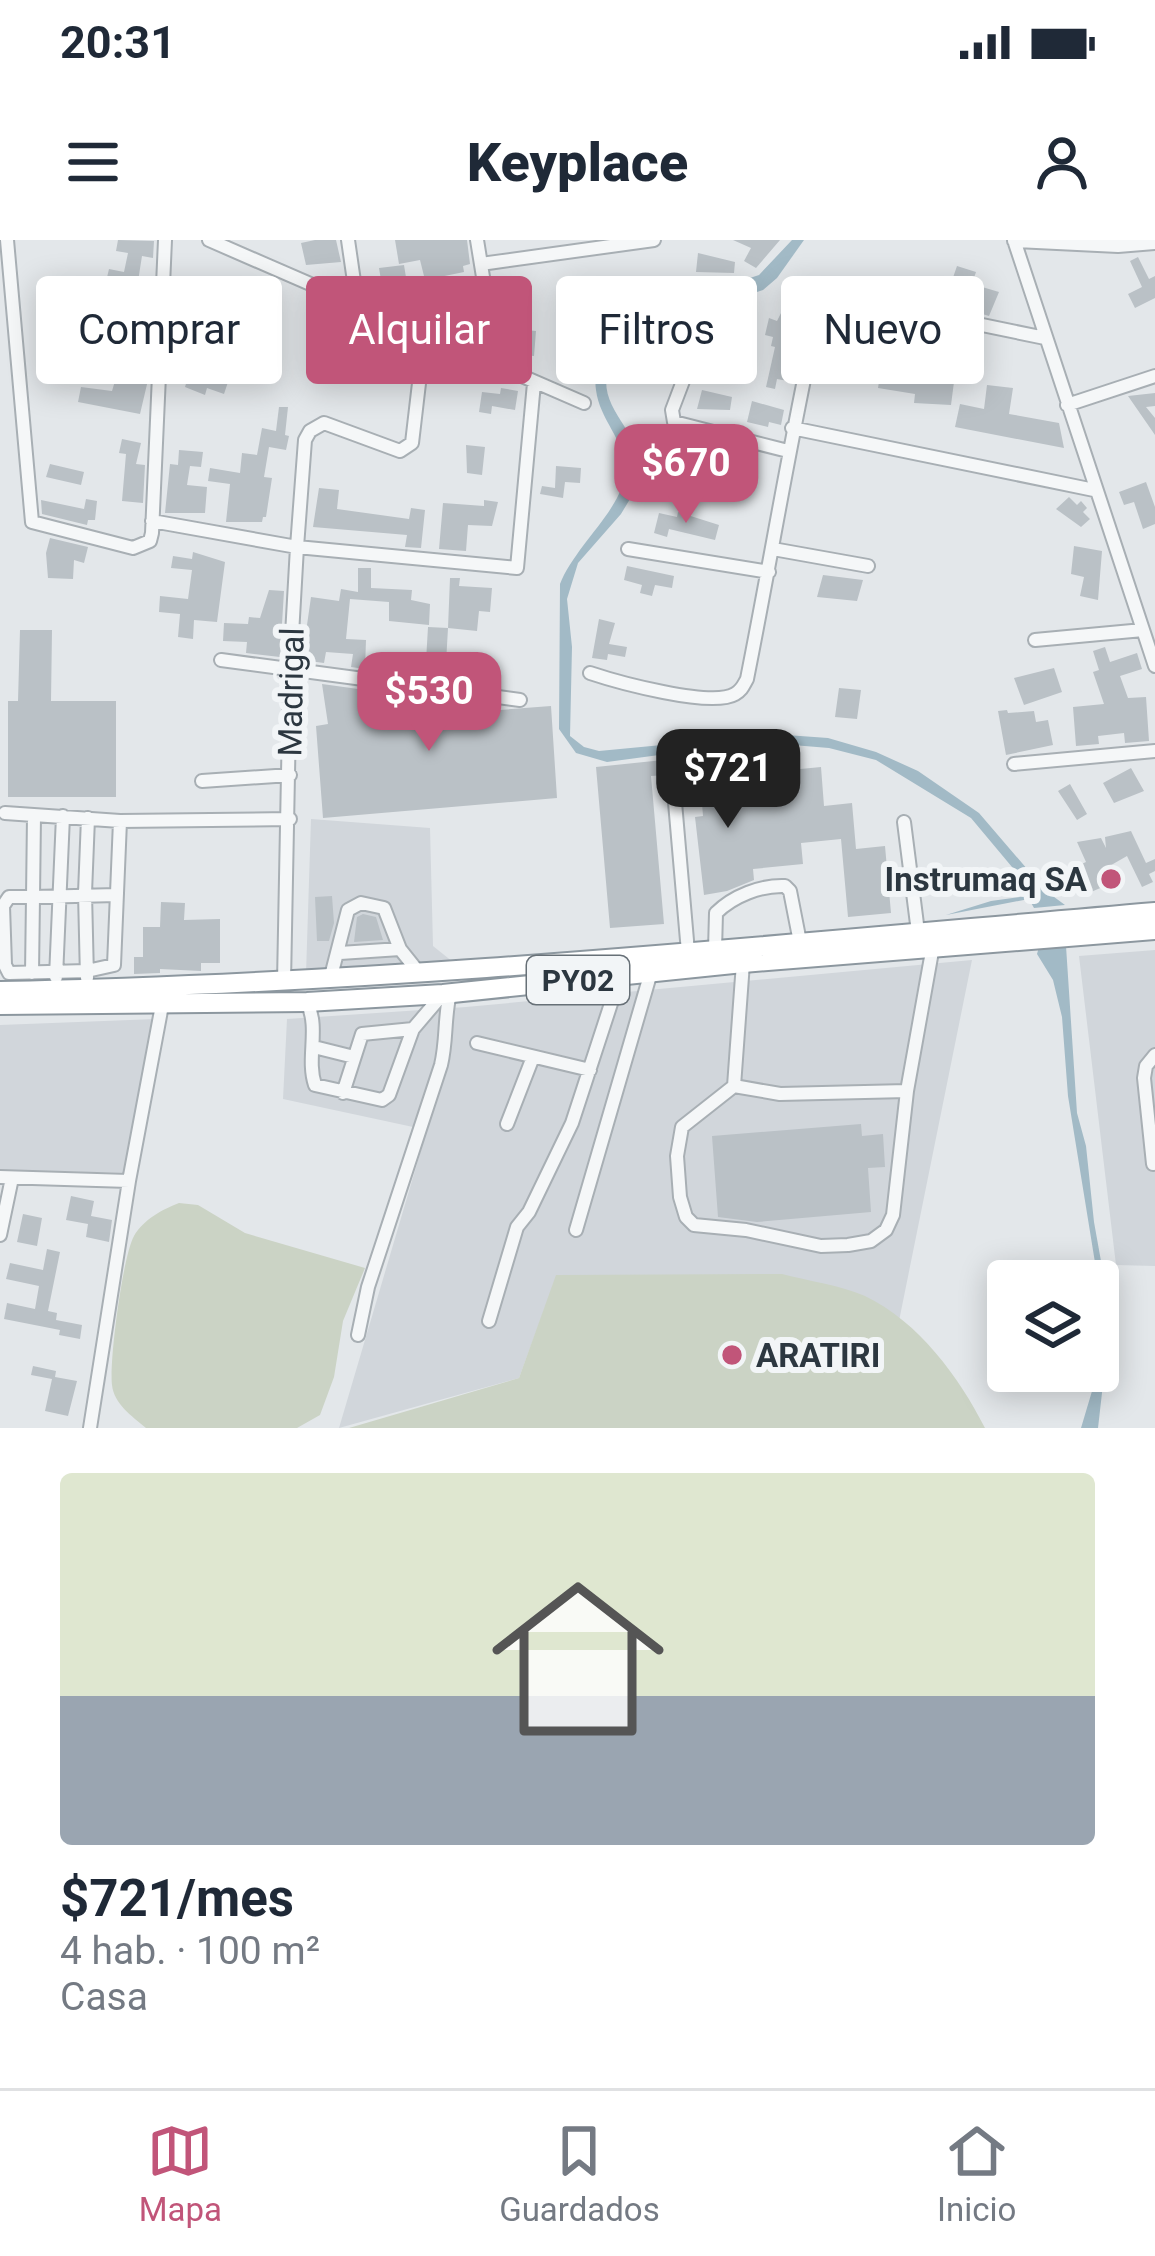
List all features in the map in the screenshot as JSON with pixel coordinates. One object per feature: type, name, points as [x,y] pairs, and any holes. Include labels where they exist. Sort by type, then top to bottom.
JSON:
[{"type":"highway","name":"PY02","points":[[0,991],[56,981],[88,988],[307,1002],[446,993],[743,963],[1155,912]]},
{"type":"highway","name":"PY02","points":[[163,994],[800,942],[1150,932]]},
{"type":"highway","name":"PY02","points":[[0,1005],[88,988]]},
{"type":"street","points":[[7,240],[5,312],[32,522],[133,548],[150,541],[165,240]]},
{"type":"street","points":[[209,240],[306,281]]},
{"type":"street","points":[[348,240],[353,276]]},
{"type":"street","points":[[477,240],[483,276]]},
{"type":"street","points":[[481,264],[654,240]]},
{"type":"street","points":[[1155,243],[1014,240],[1155,666]]},
{"type":"street","points":[[590,673],[712,698],[731,697],[741,690],[769,572],[792,428],[820,304],[826,299],[844,297],[1045,338]]},
{"type":"street","points":[[1067,405],[1155,376]]},
{"type":"street","points":[[152,520],[297,547],[517,568],[534,383],[584,403]]},
{"type":"street","name":"Madrigal","points":[[284,984],[290,670],[304,440],[324,423],[400,451],[412,443],[419,384]]},
{"type":"street","points":[[682,384],[674,422],[788,451]]},
{"type":"street","points":[[792,428],[1094,490]]},
{"type":"street","points":[[628,549],[769,572]]},
{"type":"street","points":[[772,549],[868,566]]},
{"type":"street","points":[[1137,610],[1155,607]]},
{"type":"street","points":[[1035,640],[1144,630]]},
{"type":"street","points":[[221,660],[520,700]]},
{"type":"street","points":[[1015,764],[1155,751]]},
{"type":"street","points":[[202,781],[290,775]]},
{"type":"street","points":[[674,791],[688,952]]},
{"type":"street","points":[[5,813],[120,821],[290,818]]},
{"type":"street","points":[[32,973],[34,816]]},
{"type":"street","points":[[63,816],[60,895],[56,981],[6,970],[3,906],[10,897],[33,897],[60,895],[85,893],[117,895]]},
{"type":"street","points":[[88,818],[88,988]]},
{"type":"street","points":[[88,988],[114,965],[120,821]]},
{"type":"street","points":[[743,963],[734,1086],[682,1127],[677,1156],[686,1216],[694,1225],[821,1246],[871,1241],[886,1230],[893,1215],[926,939],[904,823]]},
{"type":"street","points":[[716,950],[716,914],[726,903],[771,886],[790,891],[800,942]]},
{"type":"street","points":[[329,981],[348,910],[361,903],[384,908],[400,949],[421,975]]},
{"type":"street","points":[[340,952],[400,949]]},
{"type":"street","points":[[576,1230],[651,972]]},
{"type":"street","points":[[489,1322],[517,1228],[572,1123],[620,976]]},
{"type":"street","points":[[307,1002],[314,1024],[315,1085],[386,1098],[412,1029],[446,993]]},
{"type":"street","points":[[358,1335],[368,1288],[441,1065],[446,993]]},
{"type":"street","points":[[90,1428],[163,994]]},
{"type":"street","points":[[344,1093],[364,1033],[412,1029]]},
{"type":"street","points":[[477,1043],[590,1070]]},
{"type":"street","points":[[314,1047],[354,1057]]},
{"type":"street","points":[[1153,1164],[1144,1078],[1155,1054]]},
{"type":"street","points":[[507,1124],[533,1057]]},
{"type":"street","points":[[734,1086],[779,1094],[907,1091]]},
{"type":"street","points":[[0,1235],[6,1177],[129,1181]]},
{"type":"shaded area","points":[[311,819],[430,828],[433,946],[458,966],[306,974]]},
{"type":"shaded area","points":[[1155,950],[1155,1266],[1119,1265],[1115,1260],[1079,956]]},
{"type":"shaded area","points":[[972,960],[899,1321],[864,1296],[557,1275],[519,1378],[339,1428],[427,1130],[283,1099],[287,1019]]},
{"type":"shaded area","points":[[156,1019],[130,1173],[0,1170],[0,1025]]},
{"type":"shaded area","points":[[179,1203],[198,1205],[245,1233],[365,1268],[343,1321],[334,1377],[320,1415],[297,1428],[146,1428],[120,1404],[112,1385],[113,1354],[130,1247],[148,1220]]},
{"type":"shaded area","name":"ARATIRI","points":[[782,1274],[855,1292],[903,1320],[950,1371],[985,1428],[349,1428],[519,1378],[556,1275]]},
{"type":"water","points":[[792,240],[804,240],[777,278],[757,292],[759,275]]},
{"type":"water","points":[[595,384],[607,384],[615,412],[633,441],[642,479],[621,514],[578,563],[567,599],[572,647],[570,736],[599,751],[704,735],[760,733],[828,738],[876,752],[918,771],[979,813],[1046,891],[1065,905],[1034,908],[1029,899],[946,915],[1028,896],[1012,867],[971,818],[876,760],[829,748],[756,742],[607,762],[576,753],[559,729],[560,584],[620,492],[625,466]]},
{"type":"water","points":[[1066,946],[1077,1113],[1086,1146],[1101,1260],[1095,1260],[1068,1096],[1062,1017],[1053,980],[1037,954],[1039,947]]},
{"type":"water","points":[[1092,1392],[1102,1392],[1098,1428],[1081,1428]]},
{"type":"building","points":[[118,240],[154,241],[153,258],[142,256],[139,276],[107,276],[109,269],[124,272],[128,253],[116,251]]},
{"type":"building","points":[[336,240],[341,262],[306,265],[301,243]]},
{"type":"building","points":[[395,240],[467,240],[470,264],[463,266],[464,272],[424,276],[420,260],[399,264]]},
{"type":"building","points":[[733,240],[780,240],[756,268],[744,261],[751,248]]},
{"type":"building","points":[[698,253],[735,262],[734,273],[696,272]]},
{"type":"building","points":[[1138,257],[1149,279],[1155,276],[1155,298],[1135,308],[1128,294],[1142,287],[1130,261]]},
{"type":"building","points":[[404,265],[406,276],[380,276],[379,268]]},
{"type":"building","points":[[957,266],[976,272],[975,276],[954,276]]},
{"type":"building","points":[[984,288],[999,292],[989,316],[984,314]]},
{"type":"building","points":[[781,313],[781,380],[777,379],[775,389],[766,387],[775,347],[771,346],[773,337],[765,335],[769,318],[777,321]]},
{"type":"building","points":[[114,384],[147,384],[140,414],[78,402],[81,387],[112,391]]},
{"type":"building","points":[[227,384],[224,394],[207,388],[205,395],[185,387]]},
{"type":"building","points":[[879,384],[954,384],[951,405],[914,403],[915,394],[878,388]]},
{"type":"building","points":[[987,385],[1013,388],[1009,414],[1059,423],[1064,448],[955,427],[960,404],[984,409]]},
{"type":"building","points":[[501,388],[518,391],[515,410],[492,406],[491,414],[479,412],[482,392],[500,394]]},
{"type":"building","points":[[702,390],[732,397],[730,410],[697,409]]},
{"type":"building","points":[[1155,393],[1155,406],[1146,407],[1155,418],[1155,435],[1128,396]]},
{"type":"building","points":[[752,401],[784,410],[781,425],[747,422]]},
{"type":"building","points":[[279,407],[288,407],[285,435],[289,436],[286,450],[269,447],[264,477],[272,478],[266,517],[262,522],[226,522],[230,484],[208,481],[210,468],[240,473],[242,453],[257,455],[262,428],[276,431]]},
{"type":"building","points":[[122,439],[141,443],[136,464],[145,465],[143,503],[122,501],[126,454],[119,453]]},
{"type":"building","points":[[466,445],[485,447],[482,475],[467,473]]},
{"type":"building","points":[[179,450],[203,452],[201,467],[190,466],[187,485],[207,487],[205,513],[165,513],[170,464],[178,465]]},
{"type":"building","points":[[50,464],[84,472],[81,485],[46,477]]},
{"type":"building","points":[[556,466],[581,468],[580,483],[565,482],[563,498],[540,494],[542,486],[555,488]]},
{"type":"building","points":[[1146,482],[1155,524],[1143,529],[1134,502],[1124,505],[1119,492]]},
{"type":"building","points":[[319,488],[339,490],[337,509],[409,519],[411,508],[425,510],[421,548],[405,547],[407,535],[313,527]]},
{"type":"building","points":[[1069,497],[1087,508],[1083,512],[1090,519],[1081,527],[1056,509]]},
{"type":"building","points":[[86,499],[97,501],[95,520],[88,520],[87,525],[42,514],[41,500],[84,509]]},
{"type":"building","points":[[484,500],[498,502],[492,526],[468,525],[466,551],[439,549],[443,503],[484,506]]},
{"type":"building","points":[[678,512],[719,525],[715,540],[669,529],[667,537],[654,533],[659,513],[677,517]]},
{"type":"building","points":[[50,538],[88,547],[84,563],[74,560],[73,579],[48,578]]},
{"type":"building","points":[[1074,546],[1102,551],[1098,600],[1080,596],[1084,577],[1071,574]]},
{"type":"building","points":[[193,552],[225,562],[217,622],[194,620],[193,639],[178,637],[180,614],[159,612],[160,596],[188,599],[192,570],[171,568],[173,556],[192,559]]},
{"type":"building","points":[[627,566],[674,576],[672,588],[655,585],[652,596],[640,593],[642,585],[624,580]]},
{"type":"building","points":[[358,568],[371,568],[371,588],[412,590],[411,600],[430,604],[429,625],[389,621],[389,602],[350,599],[346,639],[366,640],[365,669],[351,667],[353,654],[326,652],[324,663],[302,660],[311,597],[339,601],[341,589],[358,592]]},
{"type":"building","points":[[823,575],[863,580],[857,601],[817,597]]},
{"type":"building","points":[[450,578],[460,578],[459,586],[492,588],[490,612],[479,611],[477,631],[448,628]]},
{"type":"building","points":[[269,590],[284,591],[280,657],[246,653],[247,642],[223,641],[224,623],[248,624],[249,617],[260,618]]},
{"type":"building","points":[[599,619],[615,623],[609,644],[627,647],[625,657],[592,658]]},
{"type":"building","points":[[428,627],[448,628],[446,663],[426,661]]},
{"type":"building","points":[[20,630],[52,630],[51,701],[116,701],[116,797],[8,797],[8,701],[18,701]]},
{"type":"building","points":[[1105,647],[1110,662],[1137,653],[1142,669],[1120,676],[1128,698],[1146,697],[1149,741],[1125,743],[1124,733],[1098,736],[1099,744],[1076,746],[1073,707],[1104,704],[1093,672],[1099,670],[1093,651]]},
{"type":"building","points":[[1054,668],[1062,692],[1024,705],[1014,678]]},
{"type":"building","points":[[322,684],[445,701],[447,714],[551,706],[557,798],[323,818],[316,726],[328,724]]},
{"type":"building","points":[[839,688],[861,690],[857,719],[835,717]]},
{"type":"building","points":[[998,711],[1034,711],[1036,722],[1048,720],[1053,745],[1006,755]]},
{"type":"building","points":[[778,748],[780,771],[821,767],[824,806],[852,803],[856,849],[885,846],[891,913],[848,917],[841,839],[801,843],[803,864],[753,869],[754,880],[704,895],[695,817],[703,816],[700,778],[684,780],[683,774],[651,776],[664,924],[610,928],[596,767]]},
{"type":"building","points":[[1131,768],[1144,791],[1114,803],[1103,783]]},
{"type":"building","points":[[1070,784],[1087,814],[1077,820],[1058,791]]},
{"type":"building","points":[[1131,831],[1146,863],[1155,859],[1155,871],[1149,874],[1153,882],[1142,887],[1127,856],[1106,868],[1112,883],[1091,892],[1088,884],[1075,890],[1066,871],[1086,862],[1077,842],[1101,838],[1106,848],[1105,837]]},
{"type":"building","points":[[332,896],[334,923],[329,941],[317,941],[315,897]]},
{"type":"building","points":[[161,902],[185,903],[184,920],[220,919],[220,963],[201,963],[201,971],[160,969],[160,973],[134,974],[134,957],[143,957],[143,927],[160,927]]},
{"type":"building","points":[[357,917],[376,917],[383,940],[354,942]]},
{"type":"building","points":[[861,1124],[862,1136],[883,1134],[885,1167],[868,1168],[871,1212],[757,1222],[718,1217],[712,1136]]},
{"type":"building","points":[[71,1196],[94,1201],[91,1216],[112,1220],[109,1242],[86,1237],[88,1224],[66,1220]]},
{"type":"building","points":[[23,1214],[42,1218],[37,1246],[17,1242]]},
{"type":"building","points":[[47,1249],[60,1252],[48,1311],[57,1313],[56,1320],[82,1325],[80,1339],[59,1335],[60,1330],[4,1319],[7,1303],[35,1309],[39,1286],[6,1279],[10,1263],[43,1270]]},
{"type":"building","points":[[33,1366],[77,1381],[68,1416],[45,1411],[52,1379],[31,1375]]},
{"type":"place","name":"Instrumaq SA","points":[[1111,879]]},
{"type":"place","name":"ARATIRI","points":[[732,1355]]}]
